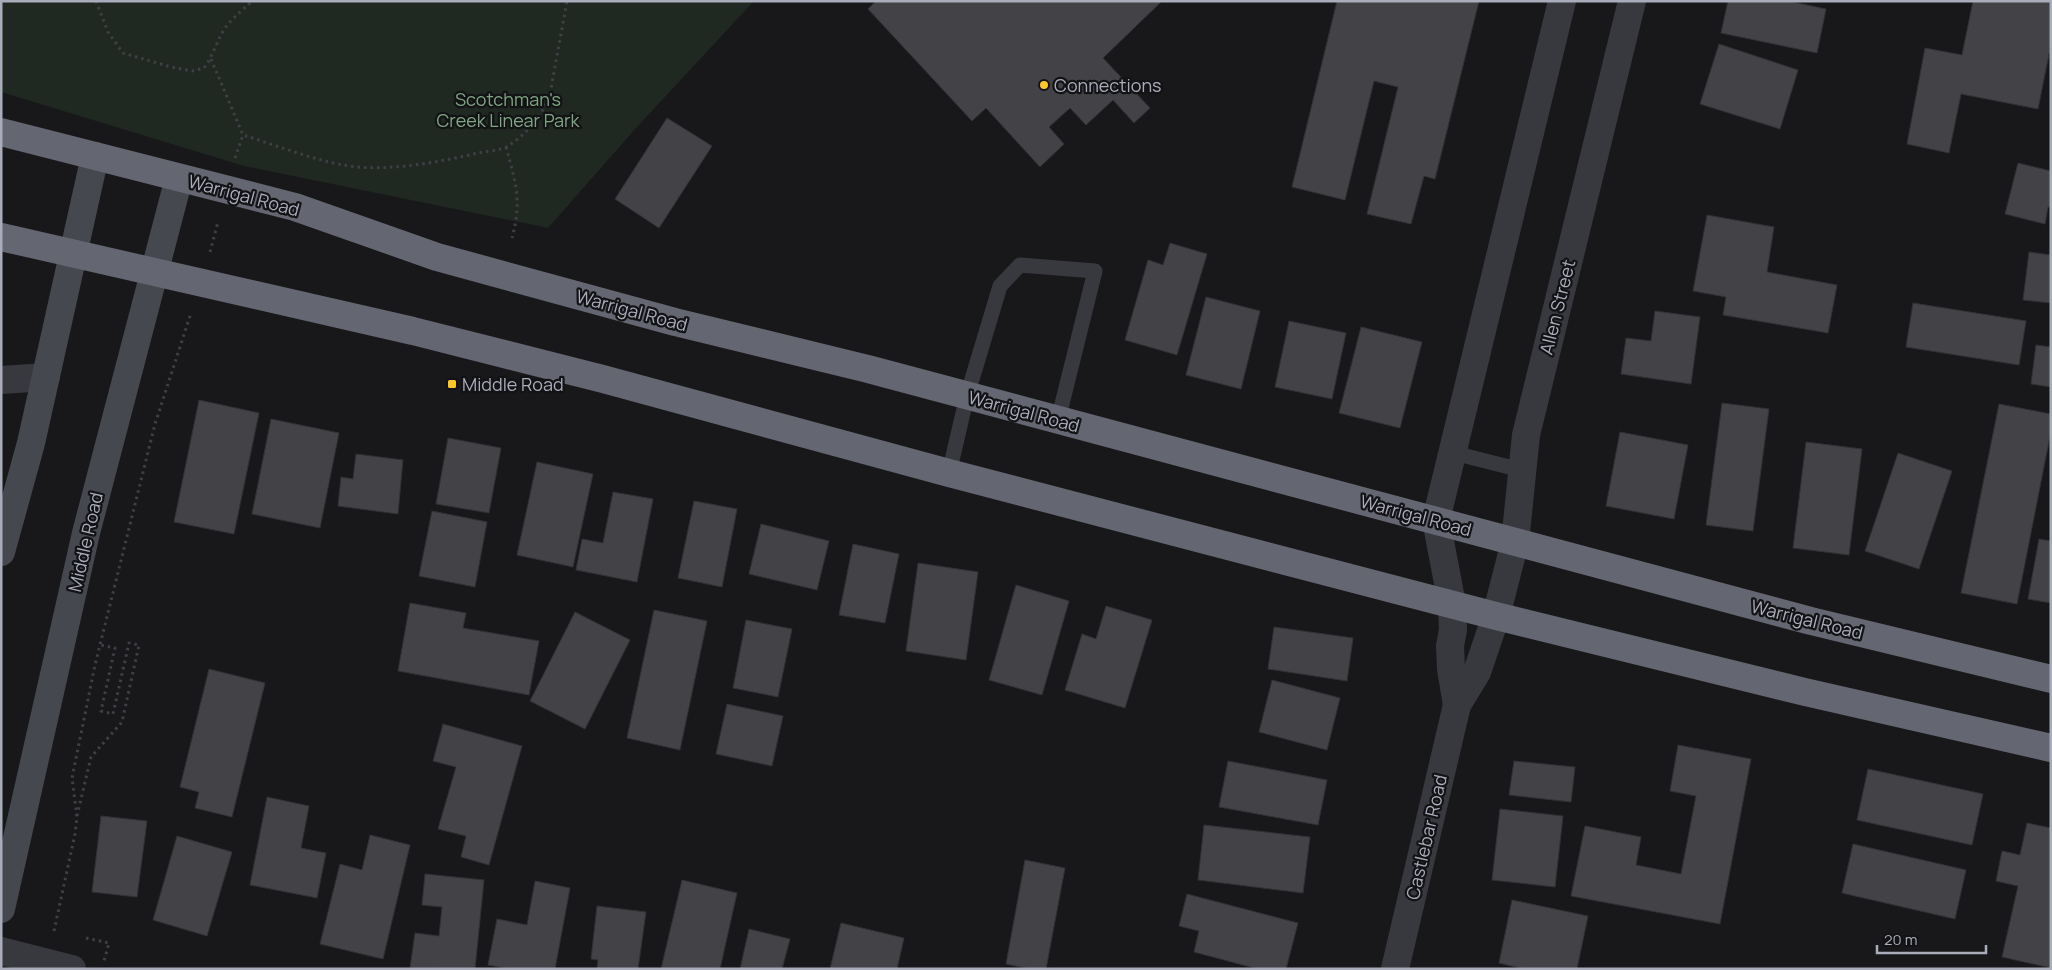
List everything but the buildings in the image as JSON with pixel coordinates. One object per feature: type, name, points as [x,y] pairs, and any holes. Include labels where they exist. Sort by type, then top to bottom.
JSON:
[{"type":"highway","name":"Warrigal Road","points":[[1,132],[295,208],[437,257],[716,333],[868,369],[1811,621],[2051,679]]},
{"type":"highway","points":[[1,238],[432,335],[1496,616],[1805,692],[2051,748]]},
{"type":"street","points":[[1452,604],[1436,520],[1454,453],[1562,1]]},
{"type":"street","name":"Allen Street","points":[[1496,616],[1514,542],[1526,435],[1632,1]]},
{"type":"street","points":[[1,552],[31,443],[95,156]]},
{"type":"street","name":"Middle Road","points":[[1,909],[86,533],[178,178]]},
{"type":"street","points":[[1,380],[46,377]]},
{"type":"street","name":"Castlebar Road","points":[[1452,604],[1451,669],[1457,705]]},
{"type":"street","name":"Castlebar Road","points":[[1395,969],[1457,705],[1477,672],[1496,616]]},
{"type":"street","points":[[12,954],[68,968]]},
{"type":"lane","points":[[949,472],[967,396],[1000,286],[1020,265],[1095,271],[1058,420]]},
{"type":"lane","points":[[1454,453],[1522,470]]},
{"type":"path","points":[[96,1],[108,32],[123,53],[192,71],[204,68],[211,59],[223,32],[231,21],[252,1]]},
{"type":"path","points":[[244,135],[324,160],[356,167],[413,166],[506,147],[528,129],[545,108],[555,70],[567,1]]},
{"type":"path","points":[[211,59],[244,135],[233,165]]},
{"type":"path","points":[[506,147],[517,189],[518,207],[512,238]]},
{"type":"path","points":[[210,251],[215,231]]},
{"type":"path","points":[[63,933],[53,930],[75,834],[76,817],[72,778],[100,645],[155,424],[189,321]]},
{"type":"path","points":[[76,817],[91,757],[122,722],[140,645],[129,643],[113,714],[101,711],[115,648],[100,645]]},
{"type":"path","points":[[81,937],[109,944],[106,957]]},
{"type":"green space","name":"Scotchman's Creek Linear Park","points":[[1,1],[754,1],[637,127],[548,228],[244,166],[1,92]]},
{"type":"place","name":"Connections","points":[[1044,85]]},
{"type":"place","name":"Middle Road","points":[[452,384]]}]
